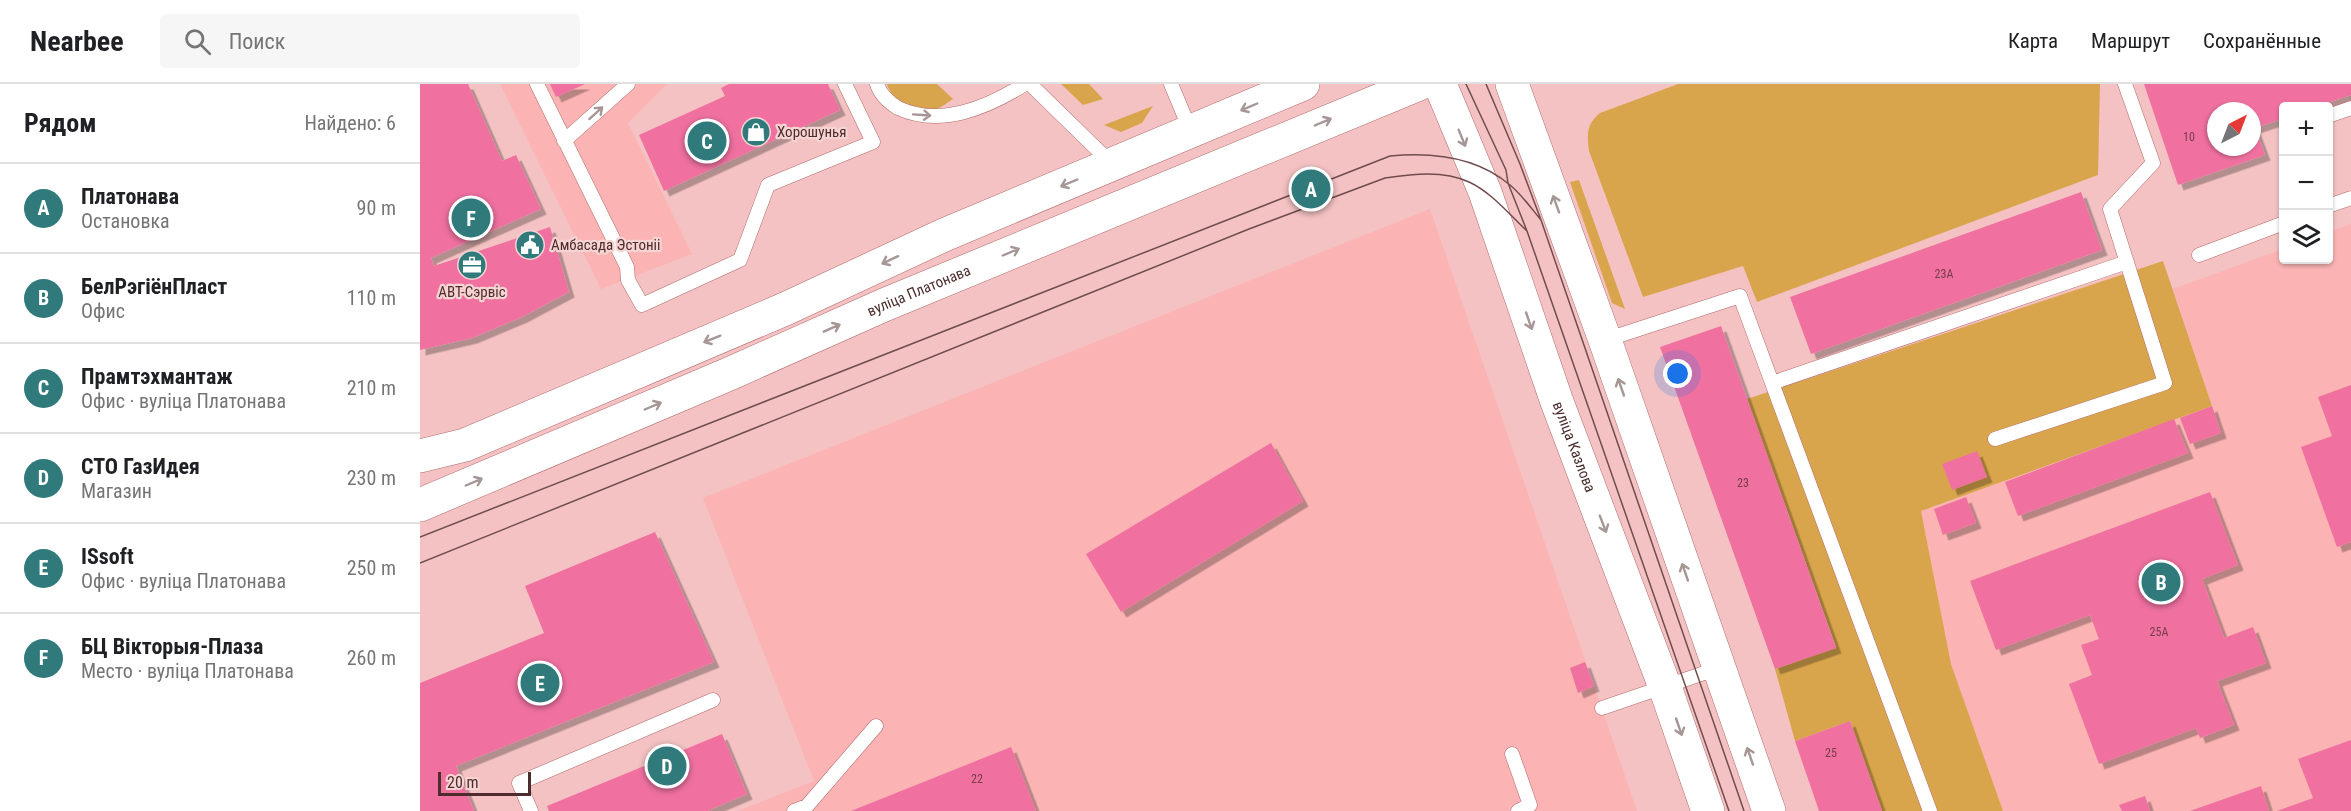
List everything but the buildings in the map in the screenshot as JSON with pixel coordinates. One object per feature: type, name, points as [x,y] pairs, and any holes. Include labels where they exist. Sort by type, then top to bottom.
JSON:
[{"type":"main road","points":[[420,456],[465,445],[785,309],[944,235],[1303,84]]},
{"type":"main road","name":"вуліца Платонава","points":[[420,505],[729,374],[884,305],[1419,84]]},
{"type":"main road","name":"вуліца Казлова","points":[[1440,84],[1485,192],[1557,402],[1665,687],[1708,811]]},
{"type":"main road","points":[[1512,84],[1605,340],[1769,811]]},
{"type":"lane","points":[[537,84],[627,267],[628,280],[642,305],[740,260],[768,185],[873,142],[845,84]]},
{"type":"lane","points":[[564,141],[628,84]]},
{"type":"lane","points":[[877,84],[878,89],[892,104],[914,115],[950,116],[999,100],[1027,84],[1113,164]]},
{"type":"lane","points":[[1172,84],[1191,132]]},
{"type":"lane","points":[[1995,440],[2165,383],[2110,209],[2153,163],[2125,84]]},
{"type":"lane","points":[[2333,114],[2351,108]]},
{"type":"lane","points":[[2333,204],[2351,198]]},
{"type":"lane","points":[[2199,255],[2279,225]]},
{"type":"lane","points":[[1772,383],[2127,262]]},
{"type":"lane","points":[[1605,340],[1740,296],[1930,811]]},
{"type":"lane","points":[[1602,708],[1719,668]]},
{"type":"lane","points":[[531,811],[519,783],[713,700]]},
{"type":"lane","points":[[794,811],[807,806],[876,726]]},
{"type":"lane","points":[[1512,754],[1530,805],[1518,811]]},
{"type":"shaded area","points":[[500,84],[667,84],[628,123],[692,254],[601,289]]},
{"type":"shaded area","points":[[887,84],[937,84],[953,99],[937,109],[921,111],[900,103]]},
{"type":"shaded area","points":[[1061,84],[1089,84],[1103,99],[1083,105]]},
{"type":"shaded area","points":[[1678,84],[2100,84],[2098,175],[1757,302],[1743,266],[1643,297],[1589,151],[1589,130],[1592,122],[1600,113]]},
{"type":"shaded area","points":[[1153,106],[1142,123],[1121,132],[1104,125]]},
{"type":"shaded area","points":[[1579,180],[1625,309],[1612,303],[1570,182]]},
{"type":"shaded area","points":[[1430,209],[1637,811],[738,811],[814,781],[703,498]]},
{"type":"shaded area","points":[[2351,224],[2351,811],[2003,811],[1951,664],[1921,511],[2212,406],[2173,289],[2279,250],[2279,264],[2333,264],[2333,231]]},
{"type":"shaded area","points":[[2163,261],[2212,406],[1921,511],[1951,664],[2003,811],[1882,811],[1850,721],[1795,741],[1775,669],[1836,647],[1747,399]]},
{"type":"tram line","points":[[1466,84],[1506,170],[1508,183],[1527,231],[1729,811]]},
{"type":"tram line","points":[[1486,84],[1541,220],[1744,811]]},
{"type":"tram line","points":[[420,537],[1390,156],[1421,155],[1453,158],[1483,168],[1514,189],[1541,220]]},
{"type":"tram line","points":[[420,563],[1249,229],[1385,178],[1428,174],[1459,178],[1485,192],[1527,231]]},
{"type":"place","name":"Хорошунья","points":[[756,132]]},
{"type":"place","name":"Прамтэхмантаж","points":[[707,141]]},
{"type":"place","name":"Платонава","points":[[1311,189]]},
{"type":"place","name":"БЦ Вікторыя-Плаза","points":[[471,218]]},
{"type":"place","name":"Амбасада Эстоніі","points":[[530,245]]},
{"type":"place","name":"АВТ-Сэрвіс","points":[[472,265]]},
{"type":"place","name":"БелРэгіёнПласт","points":[[2161,582]]},
{"type":"place","name":"ISsoft","points":[[540,683]]},
{"type":"place","name":"СТО ГазИдея","points":[[667,766]]}]
